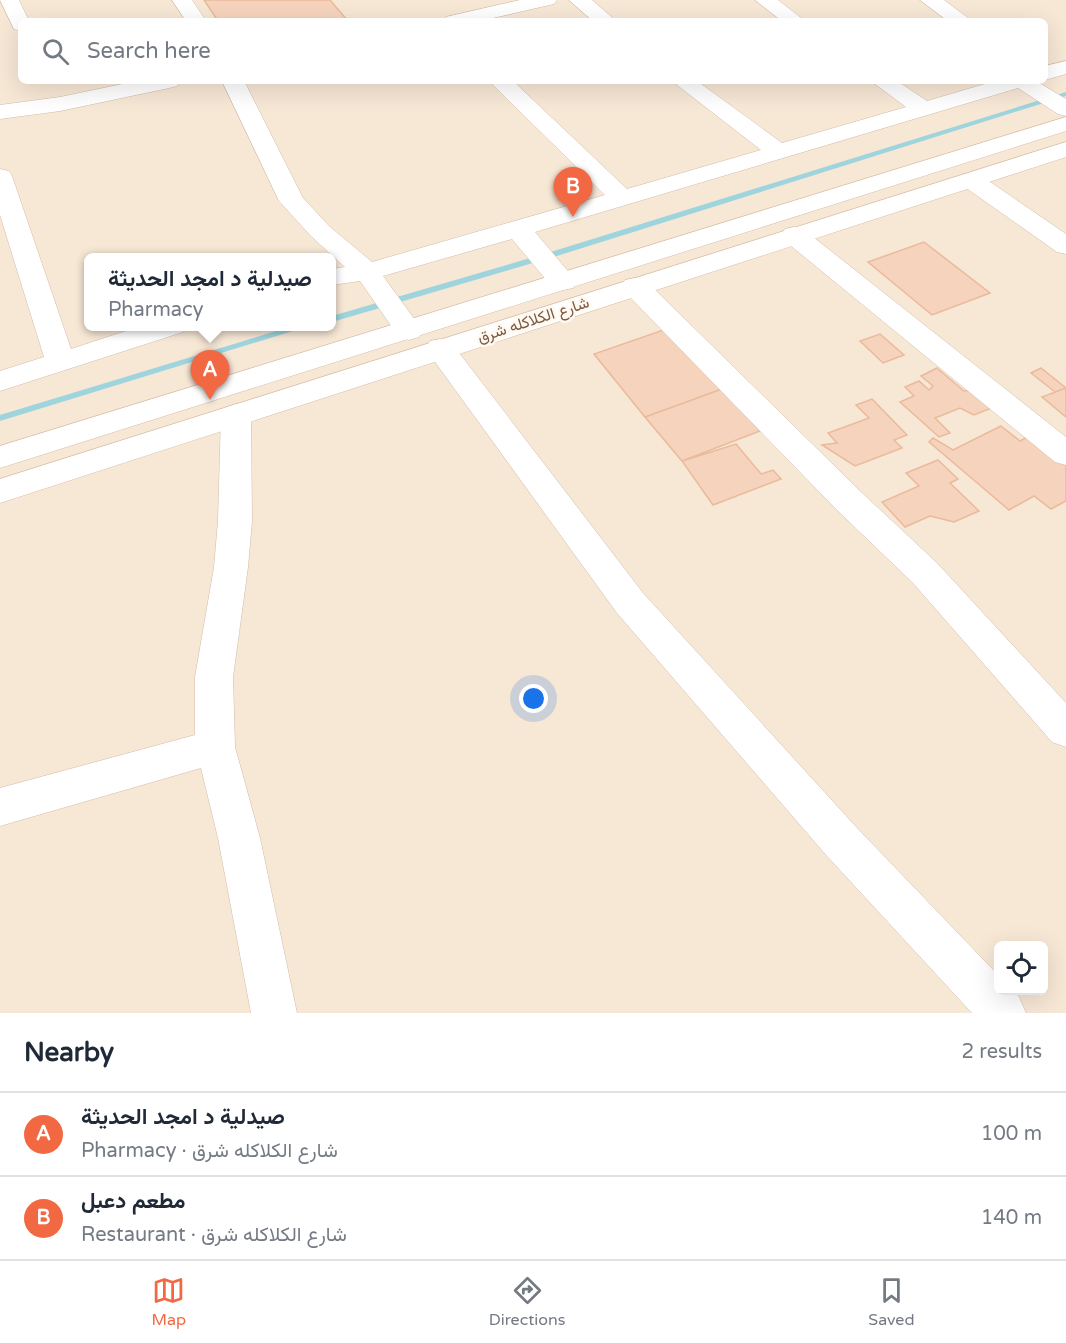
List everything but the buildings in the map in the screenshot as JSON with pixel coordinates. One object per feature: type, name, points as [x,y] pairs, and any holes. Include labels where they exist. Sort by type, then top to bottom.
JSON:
[{"type":"street","points":[[9,0],[18,19]]},
{"type":"street","points":[[182,0],[194,18]]},
{"type":"street","points":[[464,18],[516,3],[547,0]]},
{"type":"street","points":[[579,0],[602,18]]},
{"type":"street","points":[[769,3],[803,0]]},
{"type":"street","points":[[930,0],[957,18]]},
{"type":"street","points":[[769,3],[791,18]]},
{"type":"street","points":[[1048,72],[1066,67]]},
{"type":"street","points":[[50,84],[60,104]]},
{"type":"street","points":[[0,112],[60,104],[155,84]]},
{"type":"street","points":[[234,84],[292,201],[320,231],[367,272],[425,340],[630,603],[842,842],[1003,1013]]},
{"type":"street","points":[[503,84],[622,198]]},
{"type":"street","points":[[686,84],[780,153]]},
{"type":"street","points":[[886,84],[923,109]]},
{"type":"street","points":[[336,276],[367,272],[518,229],[1010,84]]},
{"type":"street","points":[[1025,84],[1066,109]]},
{"type":"street","name":"شارع الكلاكله شرق","points":[[0,491],[236,415],[563,282],[1066,124]]},
{"type":"street","name":"شارع الكلاكله شرق","points":[[0,457],[425,340],[635,286],[1066,149]]},
{"type":"street","points":[[0,176],[62,363]]},
{"type":"street","points":[[971,180],[1066,246]]},
{"type":"street","points":[[518,229],[563,282]]},
{"type":"street","points":[[794,235],[1066,454]]},
{"type":"street","points":[[635,286],[849,501],[925,573],[1066,730]]},
{"type":"street","points":[[0,381],[161,331]]},
{"type":"street","points":[[236,415],[235,521],[231,567],[214,677],[215,747],[238,838],[274,1013]]},
{"type":"street","points":[[0,807],[215,747]]},
{"type":"shaded area","points":[[0,0],[1066,0],[1066,1013],[0,1013]]},
{"type":"waterway","points":[[336,318],[557,253],[1066,94]]},
{"type":"waterway","points":[[0,418],[288,331]]},
{"type":"place","name":"مطعم دعبل","points":[[573,217]]},
{"type":"place","name":"صيدلية د امجد الحديثة","points":[[210,400]]}]
